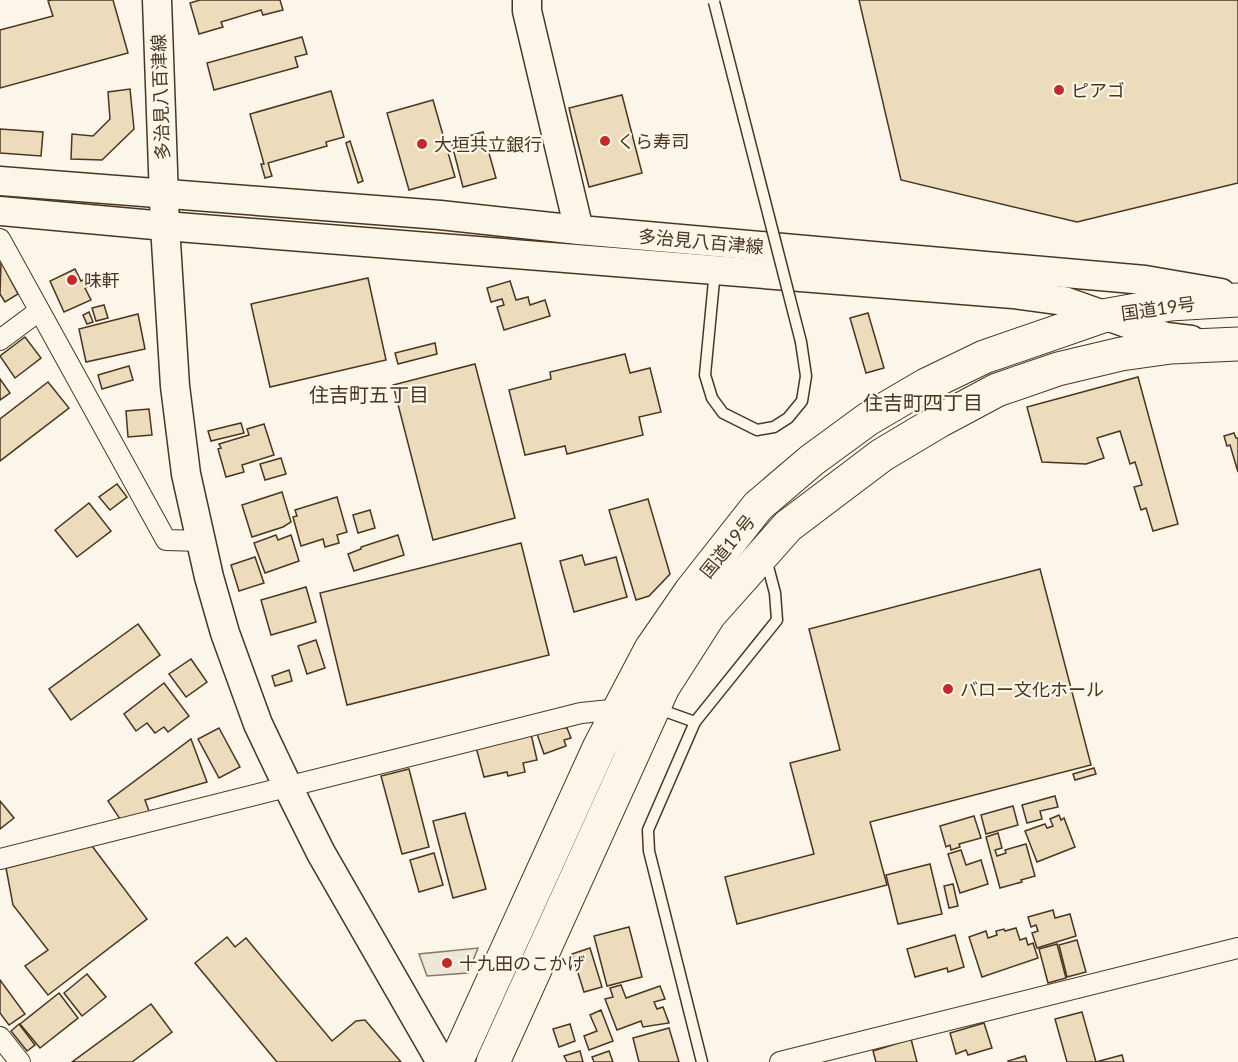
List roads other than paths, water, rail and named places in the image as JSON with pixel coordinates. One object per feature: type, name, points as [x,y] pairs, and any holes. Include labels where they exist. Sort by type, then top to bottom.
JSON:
[{"type":"highway","name":"国道19号","points":[[456,1062],[599,748],[651,649],[691,591],[759,506],[812,460],[868,419],[926,385],[984,357],[1103,316],[1170,304],[1238,298]]},
{"type":"highway","name":"国道19号","points":[[493,1062],[663,687],[710,615],[788,526],[882,455],[998,390],[1058,369],[1121,354],[1171,347],[1230,344]]},
{"type":"main road","name":"多治見八百津線","points":[[157,0],[165,226],[1013,294],[1064,301],[1166,337],[1230,344]]},
{"type":"main road","points":[[527,0],[527,11],[579,230]]},
{"type":"main road","points":[[0,181],[164,194]]},
{"type":"main road","name":"多治見八百津線","points":[[164,194],[440,215],[579,230],[1145,280],[1238,298]]},
{"type":"main road","points":[[0,211],[165,226],[175,386],[186,474],[209,577],[229,643],[258,724],[321,853],[441,1062]]},
{"type":"street","points":[[0,239],[166,540],[201,541]]},
{"type":"street","points":[[0,340],[39,311]]},
{"type":"street","points":[[0,859],[581,712],[620,709]]},
{"type":"street","points":[[780,1062],[1238,948]]},
{"type":"street","points":[[0,1037],[20,1062]]},
{"type":"lane","points":[[714,1],[801,342],[806,376],[802,401],[788,418],[774,427],[757,430],[723,413],[712,398],[705,375],[715,270]]},
{"type":"lane","points":[[702,1062],[649,851],[648,830],[695,722],[777,620],[775,593],[764,553]]},
{"type":"lane","points":[[653,707],[695,722]]},
{"type":"place","name":"ピアゴ","points":[[1059,90]]},
{"type":"place","name":"くら寿司","points":[[605,141]]},
{"type":"place","name":"大垣共立銀行","points":[[422,144]]},
{"type":"place","name":"味軒","points":[[72,280]]},
{"type":"place","name":"バロー文化ホール","points":[[948,689]]},
{"type":"place","name":"十九田のこかげ","points":[[447,963]]},
{"type":"district","name":"住吉町五丁目","points":[[369,394]]},
{"type":"district","name":"住吉町四丁目","points":[[923,402]]}]
